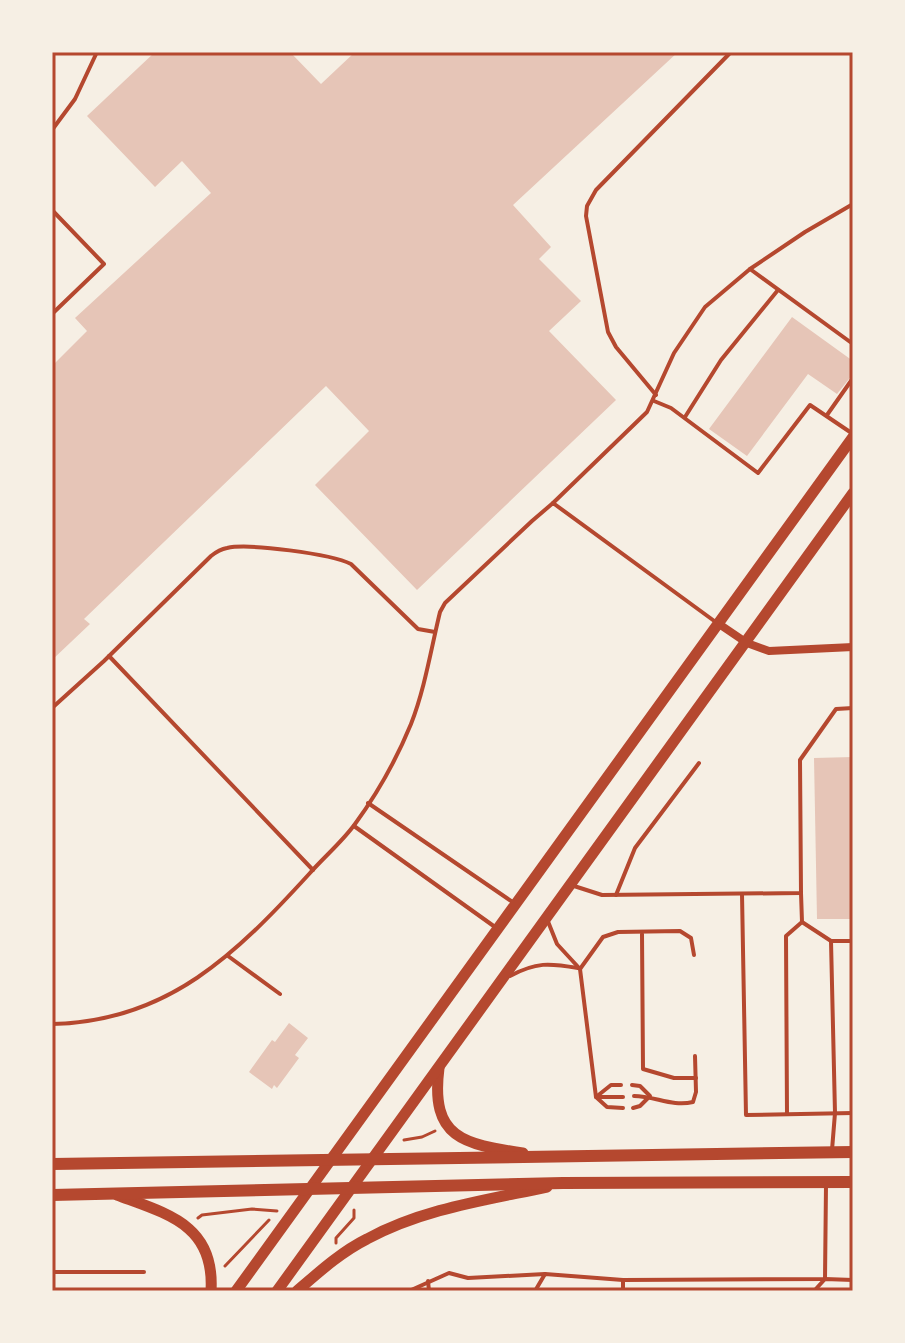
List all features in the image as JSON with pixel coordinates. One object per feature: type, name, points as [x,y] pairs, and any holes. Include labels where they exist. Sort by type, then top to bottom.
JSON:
[{"type":"main road","points":[[236,1291],[853,436]]},
{"type":"main road","points":[[277,1291],[853,493]]},
{"type":"main road","points":[[440,1067],[437,1090],[439,1107],[446,1124],[458,1136],[482,1147],[555,1158]]},
{"type":"main road","points":[[52,1164],[853,1152]]},
{"type":"main road","points":[[52,1195],[563,1183],[853,1182]]},
{"type":"main road","points":[[297,1291],[342,1254],[395,1225],[431,1213],[563,1183]]},
{"type":"main road","points":[[117,1195],[172,1216],[188,1226],[207,1256],[211,1291]]},
{"type":"street","points":[[719,624],[747,643],[769,651],[853,647]]},
{"type":"lane","points":[[52,130],[75,99],[97,52]]},
{"type":"lane","points":[[731,52],[596,190],[587,206],[586,216],[608,332],[654,398],[758,473],[810,405],[853,436]]},
{"type":"lane","points":[[52,1024],[101,1019],[147,1005],[196,979],[259,929],[354,826],[368,803],[412,723],[440,612],[453,595],[641,420],[673,355],[705,307],[750,269],[853,204]]},
{"type":"lane","points":[[52,210],[104,264],[52,314]]},
{"type":"lane","points":[[750,269],[853,344]]},
{"type":"lane","points":[[684,418],[721,360],[778,290]]},
{"type":"lane","points":[[827,416],[853,378]]},
{"type":"lane","points":[[553,503],[719,624]]},
{"type":"lane","points":[[52,708],[211,556],[231,547],[318,554],[342,560],[351,564],[418,629],[435,632]]},
{"type":"lane","points":[[109,656],[313,870]]},
{"type":"lane","points":[[802,922],[800,760],[836,709],[853,708]]},
{"type":"lane","points":[[616,895],[635,848],[699,763]]},
{"type":"lane","points":[[368,803],[516,904]]},
{"type":"lane","points":[[354,826],[499,929]]},
{"type":"lane","points":[[571,886],[602,895],[801,893]]},
{"type":"lane","points":[[742,894],[746,1115],[853,1113]]},
{"type":"lane","points":[[547,919],[557,944],[580,969],[596,1097],[607,1107],[623,1108]]},
{"type":"lane","points":[[802,922],[831,941],[853,941]]},
{"type":"lane","points":[[787,1114],[786,936],[802,922]]},
{"type":"lane","points":[[580,969],[603,937],[618,932],[680,931],[691,938],[694,955]]},
{"type":"lane","points":[[642,934],[643,1069],[674,1078],[696,1078]]},
{"type":"lane","points":[[831,941],[835,1113],[831,1153]]},
{"type":"lane","points":[[228,956],[280,994]]},
{"type":"lane","points":[[502,981],[530,965],[555,964],[580,969]]},
{"type":"lane","points":[[634,1096],[650,1096],[679,1106],[693,1102],[695,1056]]},
{"type":"lane","points":[[596,1097],[611,1085],[621,1085]]},
{"type":"lane","points":[[632,1085],[640,1086],[650,1096]]},
{"type":"lane","points":[[633,1108],[640,1106],[650,1096]]},
{"type":"lane","points":[[596,1097],[623,1097]]},
{"type":"lane","points":[[814,1291],[825,1279],[826,1182]]},
{"type":"lane","points":[[52,1272],[144,1272]]},
{"type":"lane","points":[[409,1291],[449,1273],[468,1278],[545,1274],[623,1280],[853,1280]]},
{"type":"lane","points":[[535,1291],[545,1274]]},
{"type":"lane","points":[[623,1280],[623,1291]]},
{"type":"lane","points":[[428,1281],[429,1291]]},
{"type":"path","points":[[398,1144],[436,1130]]},
{"type":"path","points":[[222,1267],[229,1264],[282,1205]]},
{"type":"path","points":[[198,1218],[252,1209],[277,1211]]},
{"type":"path","points":[[338,1247],[336,1238],[354,1218],[354,1210]]},
{"type":"building","points":[[155,52],[290,52],[321,84],[355,52],[678,52],[513,205],[551,247],[539,259],[581,301],[549,331],[616,400],[417,590],[315,485],[369,431],[326,386],[84,619],[90,624],[52,660],[52,366],[87,331],[75,318],[211,193],[182,161],[155,187],[87,116]]},
{"type":"building","points":[[792,317],[853,361],[853,374],[837,394],[808,374],[747,456],[709,429]]},
{"type":"building","points":[[853,757],[853,919],[817,919],[814,758]]},
{"type":"building","points":[[289,1023],[308,1038],[295,1055],[299,1058],[277,1088],[274,1085],[272,1089],[249,1072],[272,1040],[275,1042]]}]
